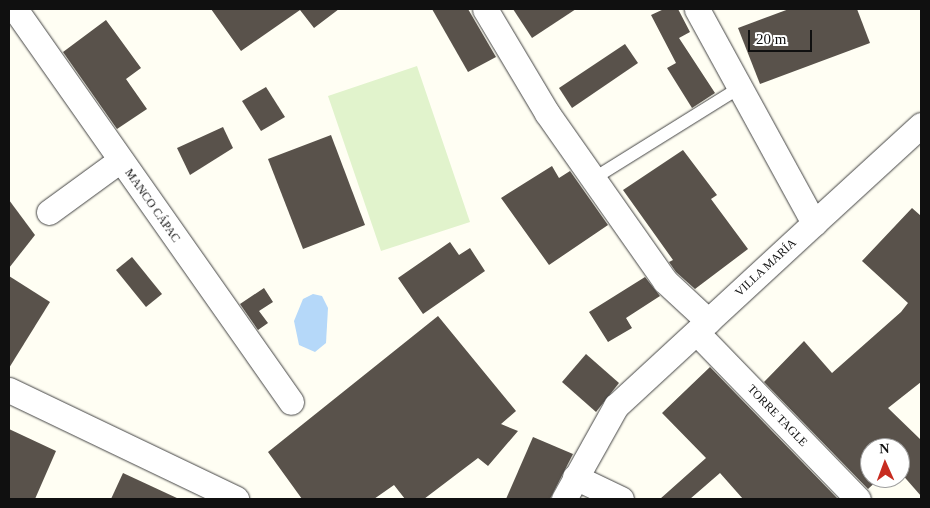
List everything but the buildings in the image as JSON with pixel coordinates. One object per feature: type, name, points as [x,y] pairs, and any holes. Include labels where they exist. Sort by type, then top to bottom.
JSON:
[{"type":"street","name":"TORRE TAGLE","points":[[485,9],[547,113],[665,281],[702,327],[858,499]]},
{"type":"street","points":[[696,9],[814,223]]},
{"type":"street","name":"MANCO CÁPAC","points":[[14,10],[290,402]]},
{"type":"street","name":"VILLA MARÍA","points":[[564,499],[616,406],[814,223],[919,130]]},
{"type":"street","points":[[50,212],[119,161]]},
{"type":"street","points":[[9,390],[236,499]]},
{"type":"street","points":[[576,477],[621,499]]},
{"type":"lane","points":[[593,179],[738,88]]},
{"type":"green space","points":[[417,66],[470,222],[381,251],[328,96]]},
{"type":"water","points":[[313,294],[322,296],[328,308],[326,343],[315,352],[299,345],[294,321],[303,299]]}]
